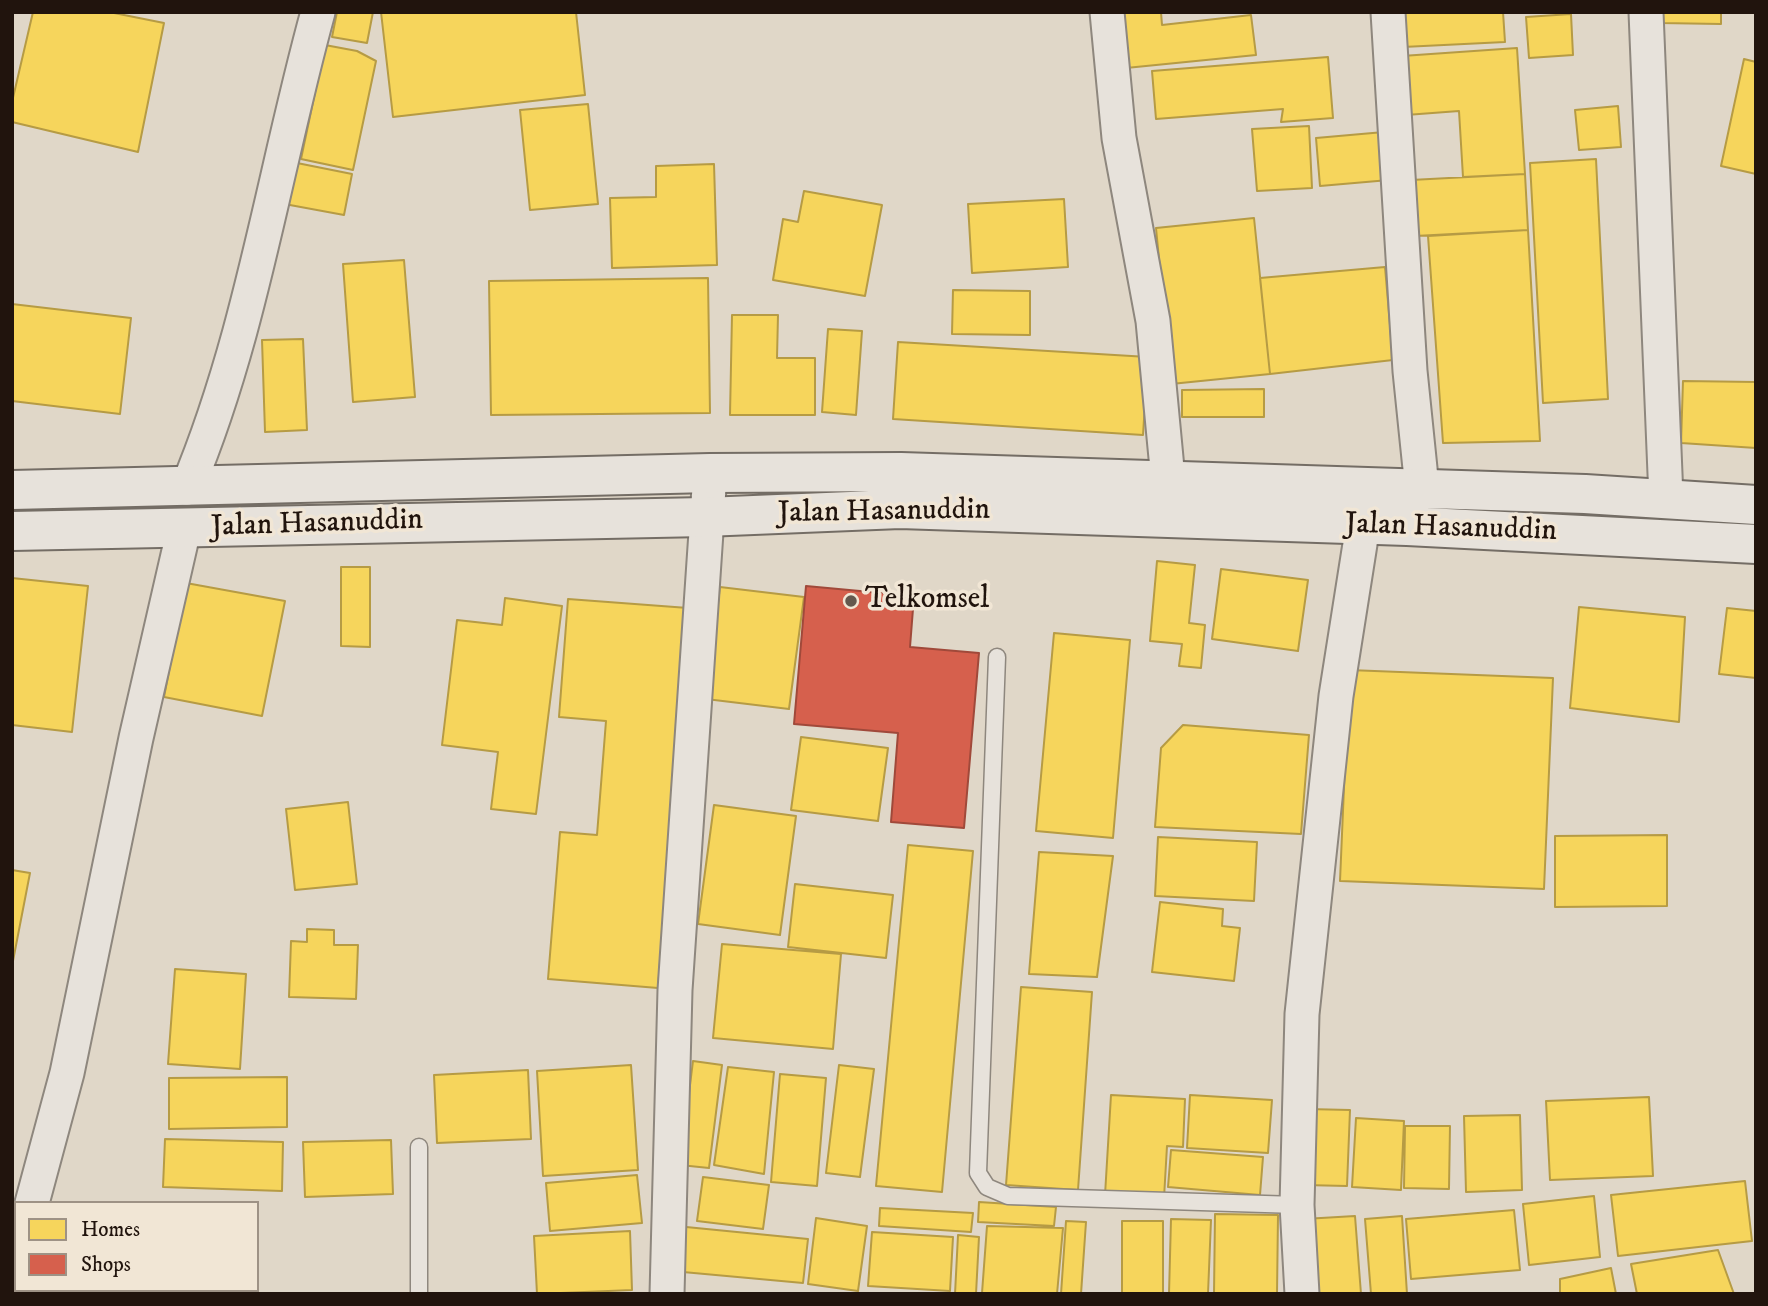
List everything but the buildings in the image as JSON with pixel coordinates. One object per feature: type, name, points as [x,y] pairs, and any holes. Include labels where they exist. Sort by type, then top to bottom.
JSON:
[{"type":"street","points":[[187,488],[217,412],[254,277],[298,85],[318,12]]},
{"type":"street","points":[[1107,12],[1119,138],[1153,321],[1168,479]]},
{"type":"street","points":[[1388,12],[1410,371],[1422,488]]},
{"type":"street","points":[[1646,12],[1666,498]]},
{"type":"street","name":"Jalan Hasanuddin","points":[[12,491],[710,473],[901,472],[1422,488],[1666,498],[1756,505]]},
{"type":"street","points":[[667,1294],[675,990],[710,473]]},
{"type":"street","name":"Jalan Hasanuddin","points":[[12,531],[705,517],[901,509],[1363,525],[1756,544]]},
{"type":"street","points":[[1301,1294],[1297,1205],[1302,1014],[1336,696],[1363,525]]},
{"type":"street","points":[[33,1201],[67,1073],[136,738],[184,529]]},
{"type":"lane","points":[[997,657],[978,1173],[987,1187],[1009,1196],[1297,1205]]},
{"type":"lane","points":[[419,1147],[419,1294]]},
{"type":"place","name":"Telkomsel","points":[[851,601]]}]
